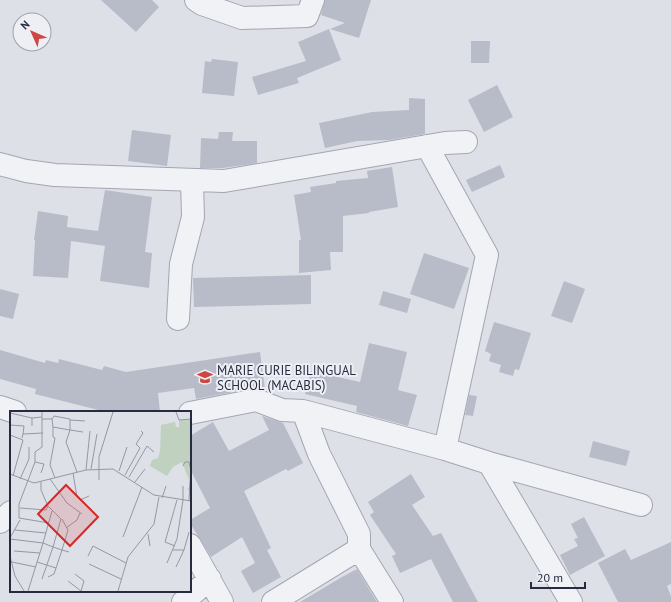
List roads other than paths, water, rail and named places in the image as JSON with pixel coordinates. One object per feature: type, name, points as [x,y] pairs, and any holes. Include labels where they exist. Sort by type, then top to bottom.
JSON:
[{"type":"street","points":[[196,0],[202,4],[242,18],[307,16],[313,0]]},
{"type":"street","points":[[0,164],[26,171],[55,175],[224,181],[427,146],[466,142]]},
{"type":"street","points":[[427,146],[487,255],[445,448]]},
{"type":"street","points":[[178,319],[181,264],[193,217],[192,181]]},
{"type":"street","points":[[191,413],[256,400],[282,410],[304,411],[445,448],[641,505]]},
{"type":"street","points":[[0,407],[12,411]]},
{"type":"street","points":[[304,411],[319,454],[359,534],[359,549],[392,602]]},
{"type":"street","points":[[489,462],[571,602]]},
{"type":"street","points":[[0,522],[10,513]]},
{"type":"street","points":[[191,547],[222,602]]},
{"type":"street","points":[[273,602],[359,549]]},
{"type":"street","points":[[183,602],[210,579]]},
{"type":"place","name":"MARIE CURIE BILINGUAL SCHOOL (MACABIS)","points":[[205,377]]}]
